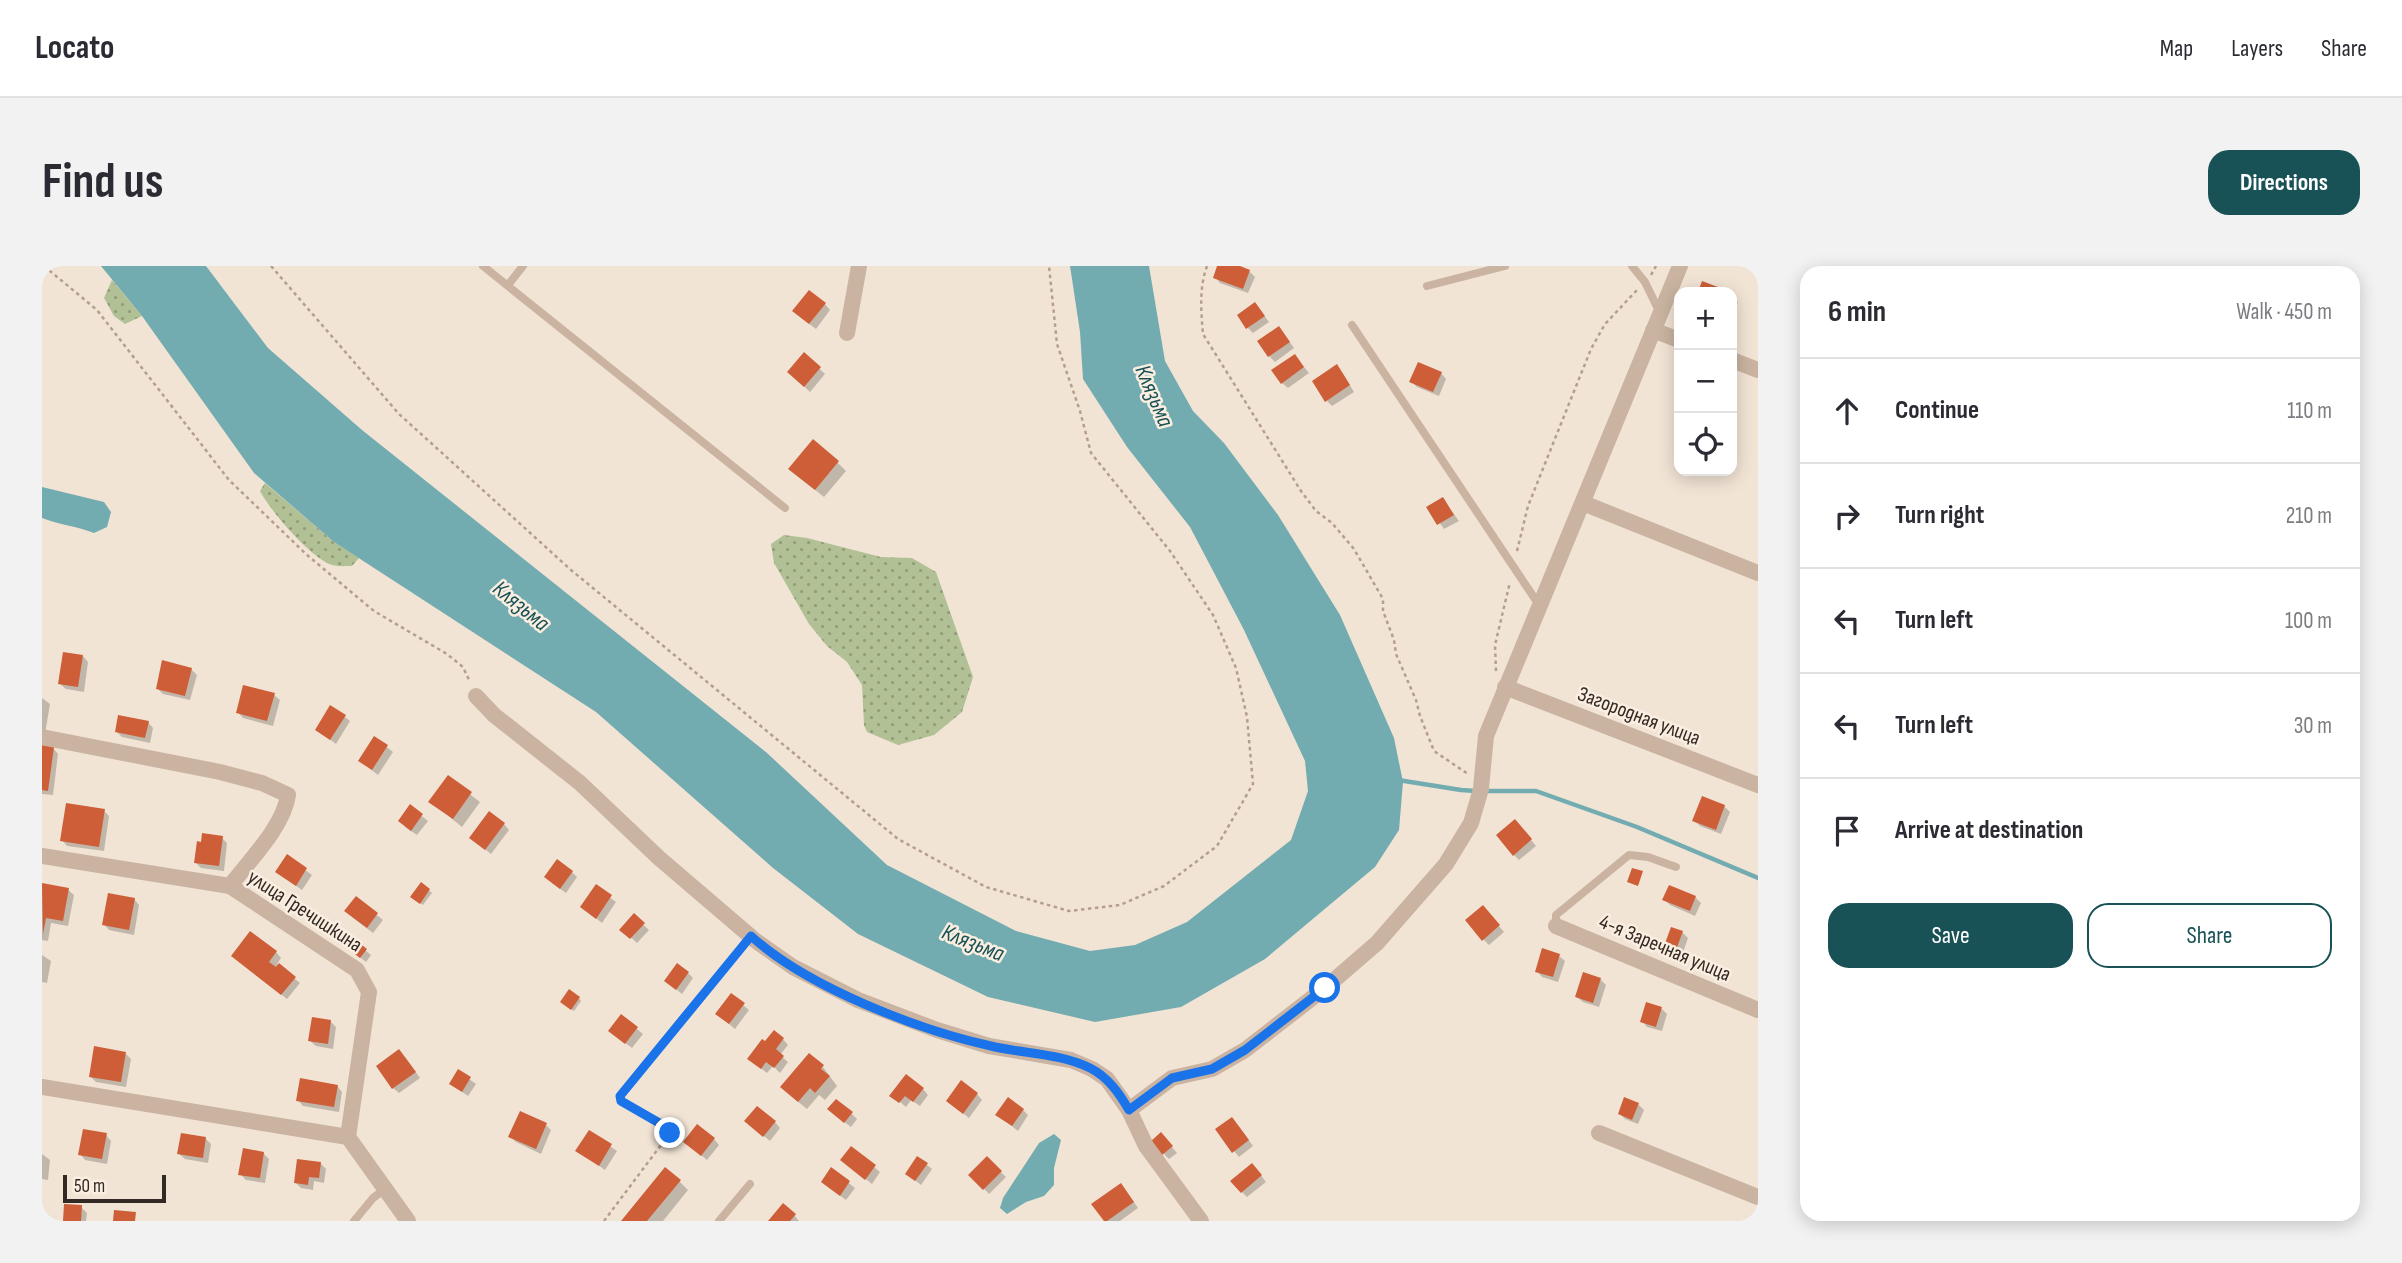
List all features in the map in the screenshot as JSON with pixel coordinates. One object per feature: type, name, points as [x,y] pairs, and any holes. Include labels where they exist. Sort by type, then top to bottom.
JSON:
[{"type":"street","points":[[847,333],[859,266]]},
{"type":"street","points":[[1129,1110],[1172,1078],[1212,1069],[1245,1050],[1325,988],[1377,943],[1446,864],[1471,823],[1480,791],[1486,736],[1505,687],[1680,266]]},
{"type":"street","points":[[1653,330],[1674,338]]},
{"type":"street","points":[[1737,362],[1758,370]]},
{"type":"street","points":[[1583,503],[1758,573]]},
{"type":"street","name":"Загородная улица","points":[[1505,687],[1758,785]]},
{"type":"street","points":[[476,696],[494,715],[580,783],[659,858],[751,936],[793,967],[847,995],[897,1016],[989,1046],[1071,1060],[1107,1079],[1129,1110],[1146,1146],[1201,1221]]},
{"type":"street","points":[[42,737],[220,772],[262,783],[288,795],[279,822],[230,886]]},
{"type":"street","name":"улица Гречишкина","points":[[42,856],[230,886],[357,970],[369,992],[348,1137]]},
{"type":"street","name":"4-я Заречная улица","points":[[1556,926],[1758,1010]]},
{"type":"street","points":[[42,1087],[348,1137],[408,1221]]},
{"type":"street","points":[[1599,1133],[1758,1197]]},
{"type":"lane","points":[[482,266],[785,508]]},
{"type":"lane","points":[[508,285],[523,266]]},
{"type":"lane","points":[[1427,286],[1505,266]]},
{"type":"lane","points":[[1632,266],[1645,282],[1660,313]]},
{"type":"lane","points":[[1352,325],[1539,606]]},
{"type":"lane","points":[[1556,926],[1556,915],[1629,855],[1648,856],[1676,867]]},
{"type":"lane","points":[[719,1221],[750,1184]]},
{"type":"lane","points":[[354,1221],[373,1198],[385,1189]]},
{"type":"path","points":[[44,266],[97,310],[229,481],[307,555],[374,611],[442,651],[463,667],[476,696]]},
{"type":"path","points":[[271,266],[399,414],[571,570],[898,839],[986,887],[1069,911],[1120,905],[1164,886],[1217,846],[1253,784],[1247,717],[1236,668],[1213,615],[1170,551],[1091,453],[1057,344],[1049,266]]},
{"type":"path","points":[[1207,266],[1202,279],[1200,306],[1203,334],[1301,491],[1316,511],[1332,523],[1354,549],[1383,598],[1383,611],[1394,640],[1396,654],[1434,751],[1465,770],[1480,791]]},
{"type":"path","points":[[1505,687],[1495,667],[1495,646],[1528,506],[1591,349],[1605,324],[1645,282],[1656,266]]},
{"type":"path","points":[[604,1221],[670,1133],[668,1128],[621,1101],[620,1096],[751,936]]},
{"type":"green space","points":[[112,280],[142,316],[125,324],[114,316],[104,298]]},
{"type":"green space","points":[[265,483],[334,542],[359,558],[352,566],[334,566],[320,559],[291,532],[265,500],[260,491]]},
{"type":"green space","points":[[784,535],[807,538],[881,557],[912,558],[936,572],[973,677],[962,712],[934,735],[898,745],[867,732],[864,725],[862,685],[847,662],[827,646],[809,624],[774,563],[771,544]]},
{"type":"water","name":"Клязьма","points":[[101,266],[206,266],[268,348],[362,430],[767,753],[887,865],[1016,931],[1090,951],[1135,945],[1187,922],[1291,840],[1308,791],[1305,761],[1244,630],[1190,527],[1127,447],[1083,379],[1080,332],[1070,266],[1149,266],[1165,361],[1193,411],[1224,443],[1278,515],[1340,615],[1394,738],[1403,782],[1399,830],[1375,867],[1265,959],[1181,1007],[1095,1022],[988,997],[858,934],[773,868],[596,712],[334,542],[254,473],[142,316]]},
{"type":"water","points":[[42,487],[104,502],[111,512],[107,527],[94,533],[42,518]]},
{"type":"water","points":[[1054,1134],[1061,1140],[1054,1168],[1054,1185],[1044,1196],[1026,1202],[1007,1214],[1000,1208],[1003,1198],[1039,1143]]},
{"type":"building","points":[[1217,266],[1240,266],[1250,270],[1243,289],[1213,278]]},
{"type":"building","points":[[1702,281],[1718,287],[1700,287]]},
{"type":"building","points":[[809,290],[826,303],[809,324],[792,311]]},
{"type":"building","points":[[1255,302],[1265,316],[1246,329],[1237,315]]},
{"type":"building","points":[[1279,326],[1290,342],[1268,357],[1257,341]]},
{"type":"building","points":[[804,352],[821,367],[804,387],[787,372]]},
{"type":"building","points":[[1295,354],[1304,367],[1281,384],[1271,370]]},
{"type":"building","points":[[1418,362],[1442,372],[1433,392],[1409,382]]},
{"type":"building","points":[[1337,364],[1350,385],[1325,402],[1312,381]]},
{"type":"building","points":[[813,439],[839,461],[815,490],[788,469]]},
{"type":"building","points":[[1443,497],[1454,515],[1437,525],[1426,507]]},
{"type":"building","points":[[63,652],[83,655],[78,687],[58,684]]},
{"type":"building","points":[[162,660],[192,668],[185,696],[156,689]]},
{"type":"building","points":[[243,685],[275,693],[267,721],[236,713]]},
{"type":"building","points":[[330,705],[346,715],[330,740],[315,730]]},
{"type":"building","points":[[118,715],[149,721],[145,738],[115,732]]},
{"type":"building","points":[[374,736],[388,745],[372,770],[358,761]]},
{"type":"building","points":[[42,745],[54,747],[48,791],[42,790]]},
{"type":"building","points":[[448,775],[472,792],[453,819],[428,802]]},
{"type":"building","points":[[1702,796],[1725,805],[1716,830],[1692,821]]},
{"type":"building","points":[[66,803],[105,809],[99,847],[60,841]]},
{"type":"building","points":[[410,804],[423,814],[411,831],[398,821]]},
{"type":"building","points":[[489,811],[505,823],[485,850],[469,838]]},
{"type":"building","points":[[1515,819],[1532,839],[1513,856],[1496,835]]},
{"type":"building","points":[[202,833],[223,836],[219,866],[194,863],[197,841],[201,842]]},
{"type":"building","points":[[287,854],[307,868],[296,886],[275,872]]},
{"type":"building","points":[[557,859],[573,871],[560,889],[544,877]]},
{"type":"building","points":[[1632,868],[1643,871],[1638,886],[1627,882]]},
{"type":"building","points":[[421,882],[430,889],[420,904],[410,897]]},
{"type":"building","points":[[42,883],[69,888],[63,921],[46,918],[43,934]]},
{"type":"building","points":[[596,884],[612,895],[596,919],[580,907]]},
{"type":"building","points":[[1669,885],[1696,896],[1690,911],[1662,900]]},
{"type":"building","points":[[108,893],[135,898],[129,930],[102,925]]},
{"type":"building","points":[[356,896],[378,913],[367,928],[344,911]]},
{"type":"building","points":[[1483,905],[1500,925],[1482,941],[1465,920]]},
{"type":"building","points":[[634,913],[645,923],[630,939],[619,930]]},
{"type":"building","points":[[336,925],[367,949],[360,958],[329,934]]},
{"type":"building","points":[[1671,927],[1683,931],[1676,950],[1664,946]]},
{"type":"building","points":[[250,931],[277,951],[269,962],[276,967],[279,963],[296,977],[281,995],[231,956]]},
{"type":"building","points":[[1542,948],[1560,954],[1553,977],[1535,972]]},
{"type":"building","points":[[677,963],[689,972],[676,990],[664,981]]},
{"type":"building","points":[[1583,972],[1601,978],[1593,1003],[1575,997]]},
{"type":"building","points":[[569,989],[580,997],[571,1010],[560,1002]]},
{"type":"building","points":[[731,993],[745,1003],[729,1024],[715,1014]]},
{"type":"building","points":[[1646,1002],[1662,1007],[1656,1027],[1640,1022]]},
{"type":"building","points":[[621,1014],[638,1027],[625,1044],[608,1031]]},
{"type":"building","points":[[312,1017],[331,1020],[328,1044],[308,1041]]},
{"type":"building","points":[[774,1030],[784,1038],[776,1049],[784,1056],[774,1068],[766,1062],[761,1069],[747,1059],[762,1039],[765,1041]]},
{"type":"building","points":[[94,1046],[126,1052],[121,1082],[89,1077]]},
{"type":"building","points":[[399,1049],[416,1072],[392,1089],[376,1066]]},
{"type":"building","points":[[809,1053],[824,1065],[821,1069],[830,1076],[815,1093],[810,1088],[798,1102],[780,1087]]},
{"type":"building","points":[[458,1069],[471,1077],[462,1092],[449,1084]]},
{"type":"building","points":[[906,1074],[924,1088],[913,1102],[905,1096],[899,1103],[889,1096]]},
{"type":"building","points":[[300,1078],[338,1085],[334,1107],[296,1101]]},
{"type":"building","points":[[961,1080],[978,1093],[963,1114],[946,1101]]},
{"type":"building","points":[[1008,1097],[1024,1109],[1012,1126],[995,1115]]},
{"type":"building","points":[[1624,1097],[1639,1103],[1632,1120],[1618,1114]]},
{"type":"building","points":[[836,1099],[853,1112],[844,1123],[827,1109]]},
{"type":"building","points":[[757,1106],[776,1121],[763,1137],[744,1121]]},
{"type":"building","points":[[520,1111],[547,1123],[536,1149],[508,1137]]},
{"type":"building","points":[[1232,1117],[1249,1140],[1232,1153],[1215,1129]]},
{"type":"building","points":[[697,1124],[715,1138],[701,1156],[683,1142]]},
{"type":"building","points":[[83,1129],[107,1133],[102,1159],[78,1155]]},
{"type":"building","points":[[589,1130],[612,1144],[599,1166],[575,1151]]},
{"type":"building","points":[[1161,1132],[1173,1146],[1162,1155],[1151,1141]]},
{"type":"building","points":[[181,1133],[206,1137],[203,1158],[177,1154]]},
{"type":"building","points":[[851,1146],[876,1165],[865,1180],[840,1160]]},
{"type":"building","points":[[243,1148],[264,1152],[260,1178],[238,1175]]},
{"type":"building","points":[[917,1156],[928,1163],[915,1181],[905,1174]]},
{"type":"building","points":[[987,1156],[1002,1171],[983,1190],[968,1175]]},
{"type":"building","points":[[297,1159],[321,1162],[319,1178],[309,1177],[308,1185],[294,1183]]},
{"type":"building","points":[[1252,1163],[1262,1175],[1241,1193],[1230,1181]]},
{"type":"building","points":[[665,1167],[681,1180],[647,1221],[621,1221]]},
{"type":"building","points":[[831,1167],[850,1181],[840,1196],[821,1182]]},
{"type":"building","points":[[1121,1183],[1134,1202],[1104,1221],[1091,1204]]},
{"type":"building","points":[[783,1203],[796,1214],[790,1221],[768,1221]]},
{"type":"building","points":[[64,1204],[82,1205],[81,1221],[63,1221]]},
{"type":"building","points":[[114,1210],[136,1212],[135,1221],[113,1221]]},
{"type":"waterway","points":[[1398,780],[1476,791]]},
{"type":"waterway","points":[[1485,791],[1536,791],[1637,827],[1758,878]]},
{"type":"route","points":[[670,1133],[668,1128],[621,1101],[620,1096],[751,936],[793,967],[858,1000],[897,1016],[989,1046],[1071,1060],[1092,1069],[1107,1079],[1129,1110],[1172,1078],[1212,1069],[1245,1050],[1325,988]]}]
